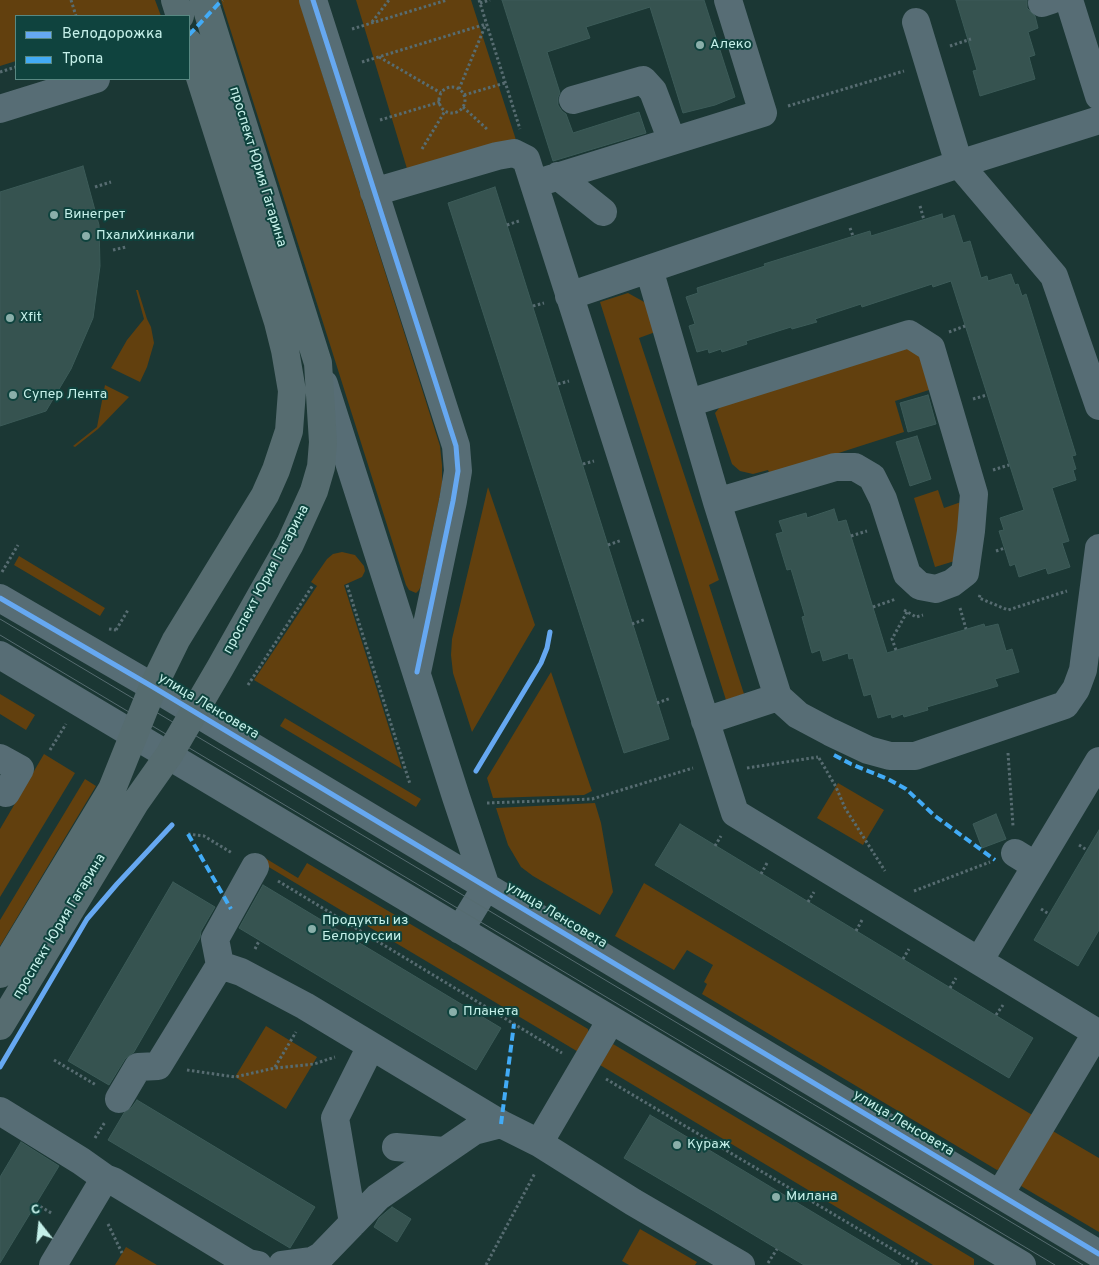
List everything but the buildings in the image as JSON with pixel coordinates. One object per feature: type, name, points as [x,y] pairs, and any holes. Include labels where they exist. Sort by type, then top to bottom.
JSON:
[{"type":"main road","points":[[175,0],[180,15]]},
{"type":"main road","name":"проспект Юрия Гагарина","points":[[0,1026],[9,991],[169,755],[195,712],[286,552],[314,491],[320,467],[323,442],[318,363],[201,33],[204,0]]},
{"type":"main road","name":"проспект Юрия Гагарина","points":[[0,974],[112,789],[153,687],[176,640],[265,495],[284,450],[292,411],[290,373],[278,322],[190,45]]},
{"type":"street","points":[[313,0],[456,446],[458,471],[453,501],[417,672]]},
{"type":"street","points":[[546,180],[763,113],[728,0]]},
{"type":"street","points":[[1069,0],[1099,96]]},
{"type":"street","points":[[916,22],[959,164],[1054,276],[1099,406]]},
{"type":"street","points":[[0,109],[93,80]]},
{"type":"street","points":[[573,100],[643,80],[653,91],[672,141]]},
{"type":"street","points":[[569,296],[959,164],[1099,120]]},
{"type":"street","points":[[374,192],[497,156],[514,153],[526,159],[546,180],[603,212]]},
{"type":"street","points":[[546,180],[569,296],[735,813],[1098,1033],[1000,1194]]},
{"type":"street","points":[[650,269],[717,502],[778,697],[798,715],[868,750],[890,756],[915,756],[1065,705],[1076,690],[1083,670],[1099,548]]},
{"type":"street","points":[[689,403],[909,334],[930,348],[974,494],[971,531],[964,573],[952,583],[936,589],[920,586],[907,574],[883,499],[872,477],[855,467],[835,467],[717,502]]},
{"type":"street","points":[[318,363],[486,887],[460,930]]},
{"type":"street","name":"улица Ленсовета","points":[[0,598],[195,712],[1099,1254]]},
{"type":"street","points":[[0,655],[611,1020],[992,1257],[1022,1265]]},
{"type":"street","points":[[705,721],[778,697]]},
{"type":"street","points":[[0,758],[20,769],[6,793]]},
{"type":"street","points":[[979,961],[1025,860],[1099,761]]},
{"type":"street","points":[[119,1099],[138,1067],[158,1066],[220,965],[215,939],[256,867]]},
{"type":"street","points":[[220,965],[241,972],[305,1006],[501,1124],[544,1146],[633,1202],[741,1265]]},
{"type":"street","points":[[544,1146],[611,1020]]},
{"type":"street","points":[[353,1223],[335,1118],[371,1046]]},
{"type":"street","points":[[0,1111],[105,1178],[251,1264]]},
{"type":"street","points":[[282,1265],[329,1260],[353,1223],[378,1197],[474,1130],[501,1124]]},
{"type":"street","points":[[396,1147],[444,1151]]},
{"type":"street","points":[[53,1265],[105,1178]]},
{"type":"path","points":[[71,0],[76,15]]},
{"type":"path","points":[[371,23],[388,0]]},
{"type":"path","points":[[352,29],[447,0]]},
{"type":"path","points":[[490,0],[479,2],[521,133],[526,159]]},
{"type":"path","points":[[362,62],[486,24]]},
{"type":"path","points":[[459,89],[486,24]]},
{"type":"path","points":[[378,57],[441,93]]},
{"type":"path","points":[[763,113],[928,63]]},
{"type":"path","points":[[0,72],[15,67]]},
{"type":"path","points":[[464,95],[505,83]]},
{"type":"path","points":[[452,86],[459,89],[466,99],[465,104],[461,110],[456,112],[450,113],[445,111],[440,102],[441,93],[452,86]]},
{"type":"path","points":[[380,120],[440,102]]},
{"type":"path","points":[[95,187],[111,182]]},
{"type":"path","points":[[113,250],[126,247]]},
{"type":"path","points":[[941,334],[965,326]]},
{"type":"path","points":[[985,472],[1010,464]]},
{"type":"path","points":[[248,685],[313,585]]},
{"type":"path","points":[[347,585],[410,784]]},
{"type":"path","points":[[895,590],[900,607],[916,617],[924,614]]},
{"type":"path","points":[[972,600],[979,598]]},
{"type":"path","points":[[873,607],[897,599]]},
{"type":"path","points":[[959,604],[966,629]]},
{"type":"path","points":[[114,635],[128,610]]},
{"type":"path","points":[[896,650],[892,639],[907,612]]},
{"type":"path","points":[[50,750],[69,716]]},
{"type":"path","points":[[908,893],[1025,860],[1006,724]]},
{"type":"path","points":[[486,803],[592,799],[720,766],[827,756]]},
{"type":"path","points":[[819,757],[836,787],[845,808],[885,872]]},
{"type":"path","points":[[188,834],[204,836],[919,1265]]},
{"type":"path","points":[[275,1068],[290,1041]]},
{"type":"path","points":[[158,1066],[235,1077],[275,1068],[314,1064]]},
{"type":"path","points":[[486,1265],[544,1146]]},
{"type":"path","points":[[768,1265],[777,1249]]},
{"type":"shaded area","points":[[0,0],[155,0],[161,15],[15,15],[15,61],[0,66]]},
{"type":"shaded area","points":[[221,0],[299,0],[440,446],[442,485],[421,586],[416,593],[409,590],[406,585]]},
{"type":"shaded area","points":[[356,0],[471,0],[516,140],[408,172]]},
{"type":"shaded area","points":[[136,290],[138,290],[151,327],[154,343],[147,367],[140,382],[111,368],[127,340],[144,319]]},
{"type":"shaded area","points":[[628,293],[646,303],[658,331],[639,338],[719,580],[709,585],[744,694],[726,700],[600,302]]},
{"type":"shaded area","points":[[901,346],[918,352],[932,389],[895,401],[904,432],[770,475],[768,470],[753,474],[740,471],[732,464],[715,413],[720,407]]},
{"type":"shaded area","points":[[105,385],[129,397],[98,429],[75,447],[73,446],[97,427]]},
{"type":"shaded area","points":[[488,487],[535,625],[472,732],[453,673],[452,639]]},
{"type":"shaded area","points":[[938,490],[944,508],[961,502],[958,560],[935,567],[914,498]]},
{"type":"shaded area","points":[[342,552],[355,555],[364,566],[365,571],[362,577],[344,585],[402,769],[254,680],[317,586],[311,582],[327,559],[333,554]]},
{"type":"shaded area","points":[[19,556],[105,608],[100,616],[14,565]]},
{"type":"shaded area","points":[[551,672],[592,791],[584,795],[493,798],[487,778]]},
{"type":"shaded area","points":[[0,694],[35,715],[26,730],[0,714]]},
{"type":"shaded area","points":[[285,718],[421,799],[416,807],[280,726]]},
{"type":"shaded area","points":[[44,754],[75,773],[0,897],[0,829]]},
{"type":"shaded area","points":[[85,779],[96,786],[0,946],[0,920]]},
{"type":"shaded area","points":[[838,783],[884,810],[863,845],[817,818]]},
{"type":"shaded area","points":[[595,803],[601,823],[613,892],[600,915],[521,867],[508,845],[496,808]]},
{"type":"shaded area","points":[[265,858],[298,878],[307,863],[588,1029],[589,1038],[580,1053],[262,863]]},
{"type":"shaded area","points":[[644,883],[1034,1116],[1005,1167],[997,1170],[702,994],[707,984],[704,982],[713,965],[687,950],[674,970],[615,936]]},
{"type":"shaded area","points":[[266,1026],[317,1057],[286,1109],[235,1077]]},
{"type":"shaded area","points":[[613,1044],[974,1259],[974,1265],[933,1265],[600,1065]]},
{"type":"shaded area","points":[[1051,1130],[1099,1158],[1099,1232],[1021,1186],[1022,1177]]},
{"type":"shaded area","points":[[640,1229],[697,1262],[695,1265],[629,1265],[622,1261]]},
{"type":"shaded area","points":[[126,1247],[157,1265],[115,1265]]},
{"type":"tram line","points":[[0,619],[1083,1265]]},
{"type":"tram line","points":[[0,635],[1055,1265]]},
{"type":"marked path","points":[[190,34],[222,0]]},
{"type":"marked path","points":[[834,755],[906,789],[935,816],[995,860]]},
{"type":"marked path","points":[[188,834],[231,909]]},
{"type":"marked path","points":[[501,1124],[514,1024]]},
{"type":"cycle path","points":[[313,0],[456,446],[458,471],[453,501],[417,672]]},
{"type":"cycle path","points":[[0,598],[153,687],[1099,1254]]},
{"type":"cycle path","points":[[476,771],[541,663],[547,648],[550,632]]},
{"type":"cycle path","points":[[0,1067],[87,919],[172,825]]},
{"type":"place","name":"Алеко","points":[[700,45]]},
{"type":"place","name":"Винегрет","points":[[54,215]]},
{"type":"place","name":"ПхалиХинкали","points":[[86,236]]},
{"type":"place","name":"Xfit","points":[[10,318]]},
{"type":"place","name":"Супер Лента","points":[[13,395]]},
{"type":"place","name":"Продукты из Белоруссии","points":[[312,929]]},
{"type":"place","name":"Планета","points":[[453,1012]]},
{"type":"place","name":"Кураж","points":[[677,1145]]},
{"type":"place","name":"Милана","points":[[776,1197]]}]
